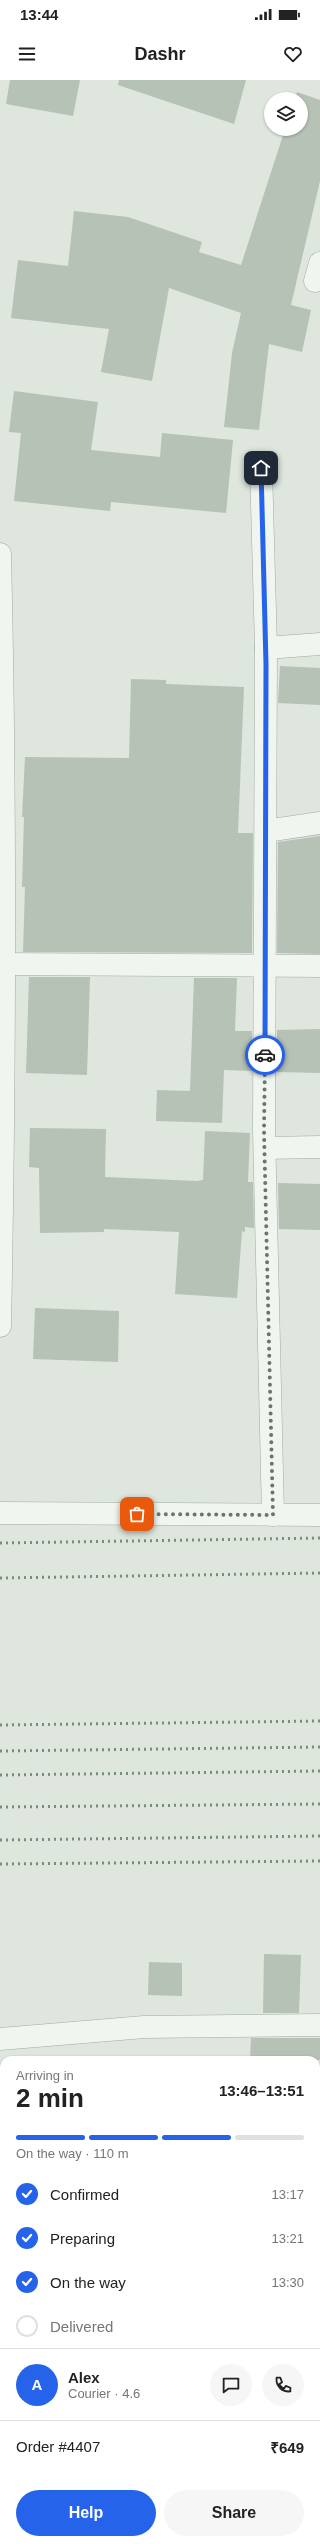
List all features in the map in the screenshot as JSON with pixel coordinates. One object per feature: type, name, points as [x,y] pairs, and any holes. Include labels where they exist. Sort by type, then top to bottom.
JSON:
[{"type":"street","points":[[261,468],[266,648],[265,1148],[273,1515]]},
{"type":"street","points":[[0,554],[5,784],[2,964],[4,1144],[0,1326]]},
{"type":"street","points":[[266,648],[320,644]]},
{"type":"street","points":[[266,831],[320,824]]},
{"type":"street","points":[[2,964],[265,967],[320,966]]},
{"type":"street","points":[[265,1148],[320,1146]]},
{"type":"street","points":[[0,1513],[320,1515]]},
{"type":"street","points":[[0,2039],[144,2027],[320,2025]]},
{"type":"building","points":[[10,80],[80,80],[73,116],[6,104]]},
{"type":"building","points":[[119,80],[246,80],[234,124],[118,85]]},
{"type":"building","points":[[308,96],[320,100],[320,181],[291,305],[311,310],[302,352],[269,344],[259,430],[224,427],[232,353],[241,313],[169,288],[152,381],[101,372],[109,329],[11,318],[18,260],[68,266],[74,211],[128,217],[202,242],[199,252],[241,265],[283,136],[308,136]]},
{"type":"building","points":[[14,391],[98,402],[91,450],[160,457],[162,433],[233,440],[226,513],[111,502],[110,511],[14,501],[21,433],[9,432]]},
{"type":"building","points":[[280,666],[320,668],[320,705],[278,703]]},
{"type":"building","points":[[131,679],[166,680],[166,684],[244,687],[238,833],[253,833],[252,953],[23,952],[25,887],[22,887],[24,817],[22,817],[25,757],[129,758]]},
{"type":"building","points":[[320,836],[320,954],[277,953],[278,842]]},
{"type":"building","points":[[29,977],[90,977],[87,1075],[26,1073]]},
{"type":"building","points":[[194,978],[237,978],[235,1031],[252,1031],[252,1071],[224,1070],[222,1123],[156,1121],[157,1090],[190,1091]]},
{"type":"building","points":[[320,1029],[320,1073],[277,1072],[277,1030]]},
{"type":"building","points":[[30,1128],[106,1129],[105,1177],[197,1181],[203,1180],[205,1131],[250,1133],[248,1182],[253,1182],[254,1228],[245,1227],[245,1232],[242,1231],[237,1298],[175,1294],[179,1232],[104,1229],[104,1232],[40,1233],[39,1168],[29,1167]]},
{"type":"building","points":[[278,1183],[320,1184],[320,1230],[279,1229]]},
{"type":"building","points":[[35,1308],[119,1311],[118,1362],[33,1359]]},
{"type":"building","points":[[264,1954],[301,1955],[299,2013],[263,2013]]},
{"type":"building","points":[[149,1962],[182,1963],[182,1996],[148,1995]]},
{"type":"building","points":[[251,2038],[320,2038],[320,2056],[250,2056]]},
{"type":"railway","points":[[0,1543],[320,1538]]},
{"type":"railway","points":[[0,1578],[320,1573]]},
{"type":"railway","points":[[0,1725],[320,1721]]},
{"type":"railway","points":[[0,1751],[320,1747]]},
{"type":"railway","points":[[0,1775],[320,1771]]},
{"type":"railway","points":[[0,1807],[320,1804]]},
{"type":"railway","points":[[0,1840],[320,1836]]},
{"type":"railway","points":[[0,1864],[320,1861]]},
{"type":"way so far","points":[[137,1514],[273,1515],[264,1131],[265,1055]]},
{"type":"route","points":[[261,468],[266,664],[265,1055]]}]
